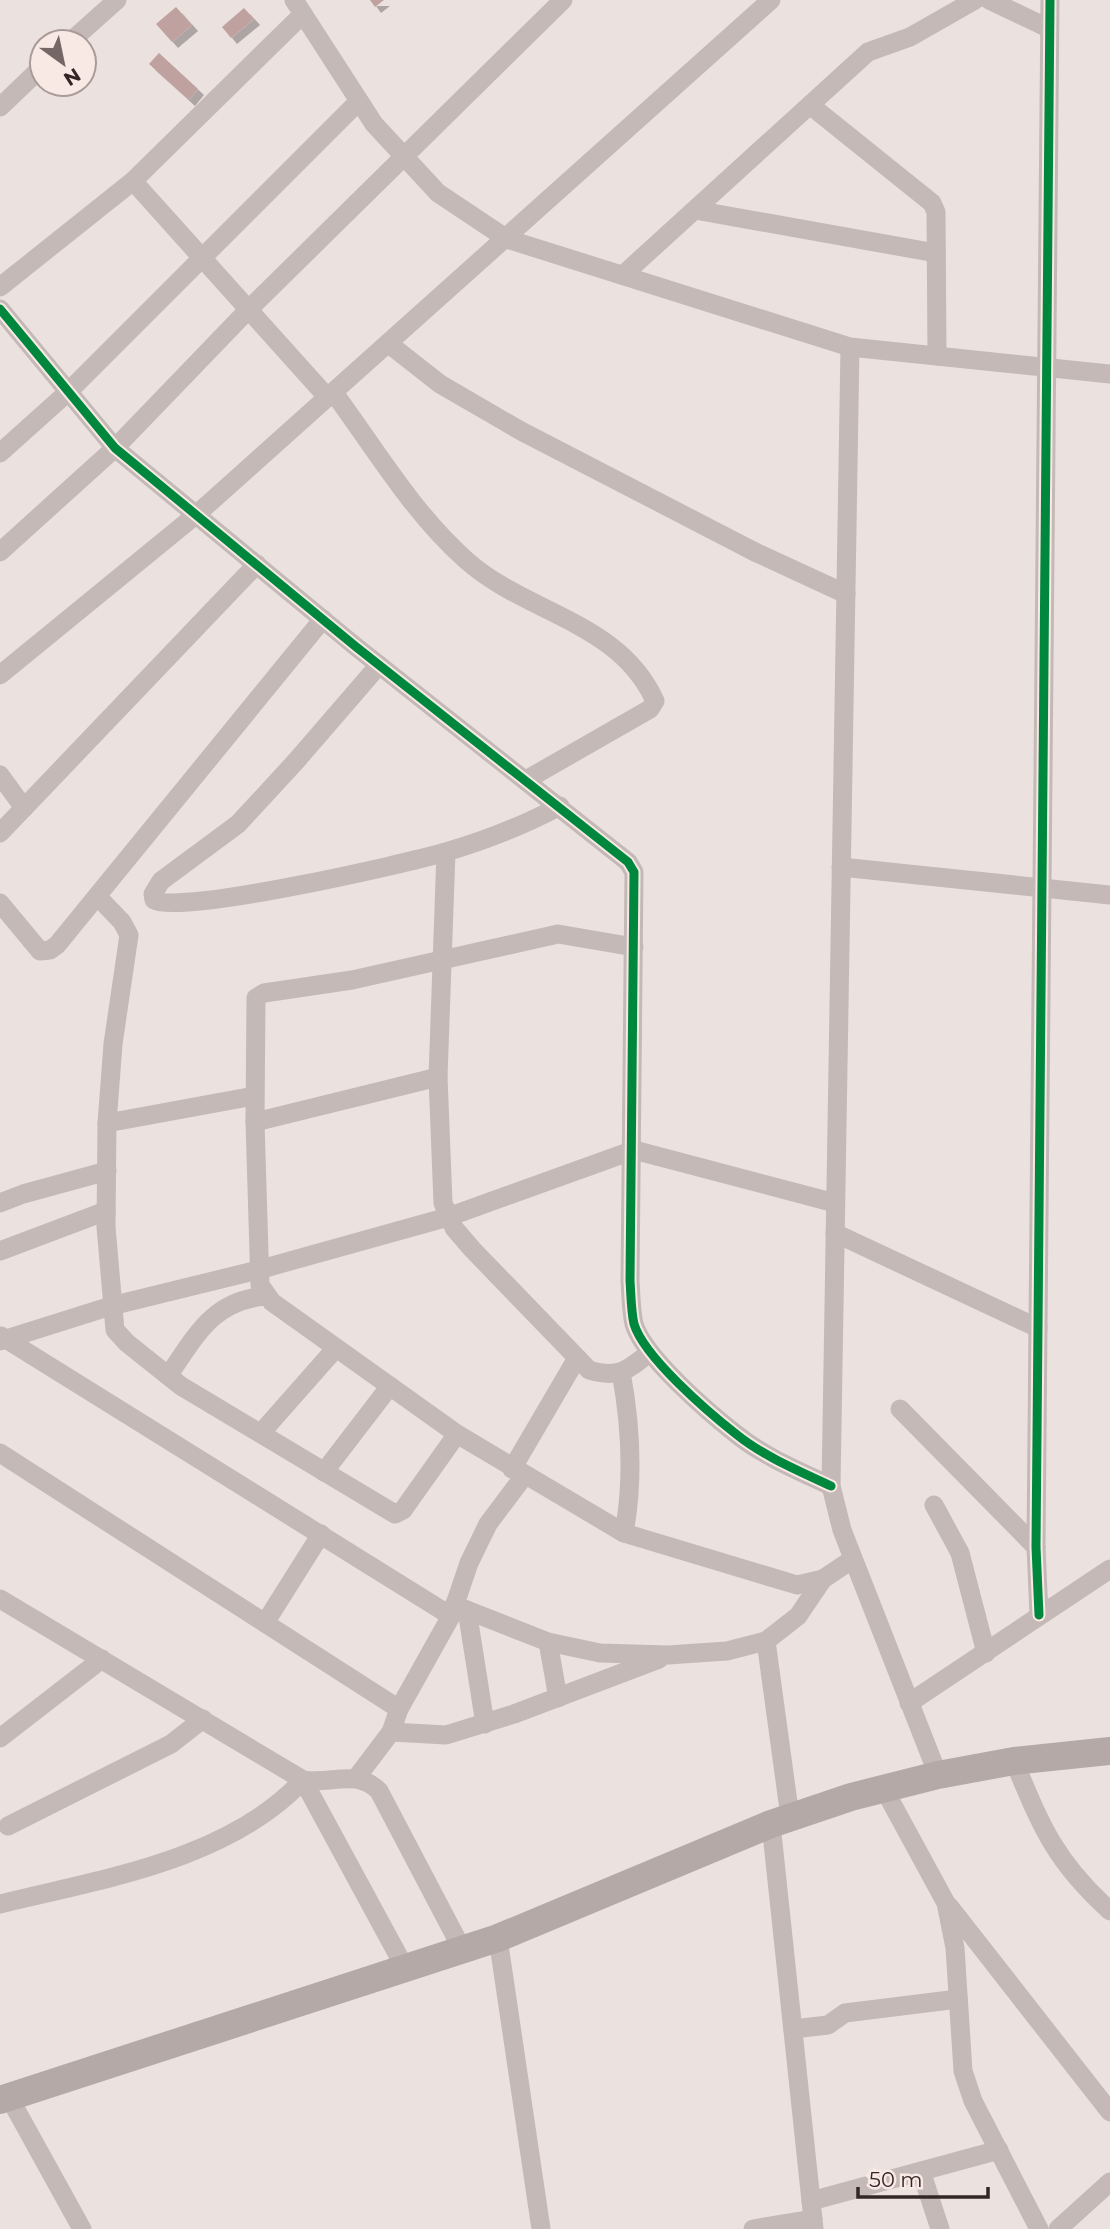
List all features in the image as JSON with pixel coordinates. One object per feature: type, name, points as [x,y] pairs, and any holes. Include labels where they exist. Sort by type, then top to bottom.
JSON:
[{"type":"main road","points":[[4,2098],[498,1938],[780,1821],[884,1788],[1014,1761],[1110,1751]]},
{"type":"street","points":[[86,28],[117,0]]},
{"type":"street","points":[[0,552],[115,448],[247,311],[563,0]]},
{"type":"street","points":[[0,675],[197,514],[771,0]]},
{"type":"street","points":[[623,275],[868,52],[910,37],[975,0]]},
{"type":"street","points":[[989,0],[1048,28]]},
{"type":"street","points":[[1039,1615],[1035,1547],[1050,0]]},
{"type":"street","points":[[0,287],[133,181],[298,7],[374,124],[438,193],[506,239],[850,347],[1110,374]]},
{"type":"street","points":[[0,107],[28,80]]},
{"type":"street","points":[[0,453],[68,392],[201,256],[359,101]]},
{"type":"street","points":[[810,105],[932,203],[936,212],[937,356]]},
{"type":"street","points":[[133,181],[247,311],[331,395],[442,537],[468,562],[493,580],[584,627],[616,647],[649,688],[655,701],[650,709],[526,780]]},
{"type":"street","points":[[695,210],[936,253]]},
{"type":"street","points":[[0,309],[115,448],[379,665],[565,810],[634,872],[634,1150],[630,1281],[634,1324],[650,1352],[737,1436],[792,1468],[831,1486]]},
{"type":"street","points":[[389,344],[440,384],[521,431],[755,552],[846,594]]},
{"type":"street","points":[[850,347],[831,1486],[853,1559],[938,1775]]},
{"type":"street","points":[[0,833],[257,564]]},
{"type":"street","points":[[0,903],[40,951],[57,946],[102,901],[323,619]]},
{"type":"street","points":[[379,665],[238,824],[161,881],[153,894],[154,900],[159,903],[190,902],[370,872],[446,855],[565,810]]},
{"type":"street","points":[[0,775],[23,808]]},
{"type":"street","points":[[446,855],[438,1077],[443,1203],[448,1217],[472,1249],[589,1370],[607,1375],[621,1372],[650,1352]]},
{"type":"street","points":[[841,867],[1110,895]]},
{"type":"street","points":[[102,901],[122,922],[129,935],[113,1044],[107,1124],[106,1211],[111,1306],[116,1330],[127,1343],[168,1376],[395,1514],[403,1510],[457,1434]]},
{"type":"street","points":[[634,947],[558,934],[511,942],[444,961],[352,981],[264,993],[256,998],[254,1096],[258,1270],[265,1296],[457,1434],[624,1533],[797,1585],[823,1579],[853,1559]]},
{"type":"street","points":[[255,1122],[438,1077]]},
{"type":"street","points":[[107,1124],[254,1096]]},
{"type":"street","points":[[3,1339],[111,1306],[258,1270],[448,1217],[634,1150],[835,1203]]},
{"type":"street","points":[[0,1203],[107,1171]]},
{"type":"street","points":[[0,1251],[106,1211]]},
{"type":"street","points":[[835,1233],[1038,1328]]},
{"type":"street","points":[[168,1376],[214,1315],[230,1303],[265,1296]]},
{"type":"street","points":[[3,1339],[321,1534],[457,1611],[548,1642],[600,1653],[667,1656],[727,1651],[766,1641],[798,1616],[823,1579]]},
{"type":"street","points":[[261,1433],[336,1348]]},
{"type":"street","points":[[357,1777],[391,1732],[399,1709],[457,1611],[469,1563],[576,1358]]},
{"type":"street","points":[[621,1372],[629,1419],[632,1481],[624,1533]]},
{"type":"street","points":[[324,1472],[390,1386]]},
{"type":"street","points":[[900,1409],[1035,1547]]},
{"type":"street","points":[[0,1453],[399,1709]]},
{"type":"street","points":[[934,1505],[960,1553],[986,1653]]},
{"type":"street","points":[[265,1623],[321,1534]]},
{"type":"street","points":[[909,1703],[1110,1569]]},
{"type":"street","points":[[5,1609],[102,1659],[303,1780],[314,1782],[357,1777],[370,1781],[379,1791],[462,1949]]},
{"type":"street","points":[[457,1611],[485,1724]]},
{"type":"street","points":[[766,1641],[793,2029],[813,2216]]},
{"type":"street","points":[[548,1642],[558,1698]]},
{"type":"street","points":[[391,1732],[446,1735],[558,1698],[667,1656]]},
{"type":"street","points":[[0,1738],[102,1659]]},
{"type":"street","points":[[8,1826],[171,1744],[203,1719]]},
{"type":"street","points":[[1014,1761],[1044,1835],[1084,1887],[1110,1911]]},
{"type":"street","points":[[0,1904],[157,1865],[220,1838],[276,1805],[303,1780]]},
{"type":"street","points":[[303,1780],[405,1968]]},
{"type":"street","points":[[884,1788],[946,1903],[1110,2112]]},
{"type":"street","points":[[946,1903],[954,1948],[963,2071],[974,2101],[1039,2229]]},
{"type":"street","points":[[498,1938],[541,2229]]},
{"type":"street","points":[[793,2029],[828,2025],[845,2013],[958,1999]]},
{"type":"street","points":[[4,2098],[82,2229]]},
{"type":"street","points":[[752,2229],[813,2216],[921,2171],[999,2150]]},
{"type":"street","points":[[921,2171],[940,2229]]},
{"type":"street","points":[[1058,2229],[1110,2182]]},
{"type":"building","points":[[370,0],[384,0],[375,7]]},
{"type":"building","points":[[176,7],[192,25],[172,42],[156,24]]},
{"type":"building","points":[[244,8],[254,19],[231,38],[222,27]]},
{"type":"building","points":[[159,53],[198,89],[189,100],[149,64]]},
{"type":"cycle path","points":[[1039,1615],[1036,1547],[1050,0]]},
{"type":"cycle path","points":[[0,309],[115,448],[355,646],[628,862],[634,872],[630,1281],[634,1324],[640,1337],[663,1368],[724,1424],[769,1456],[831,1486]]}]
